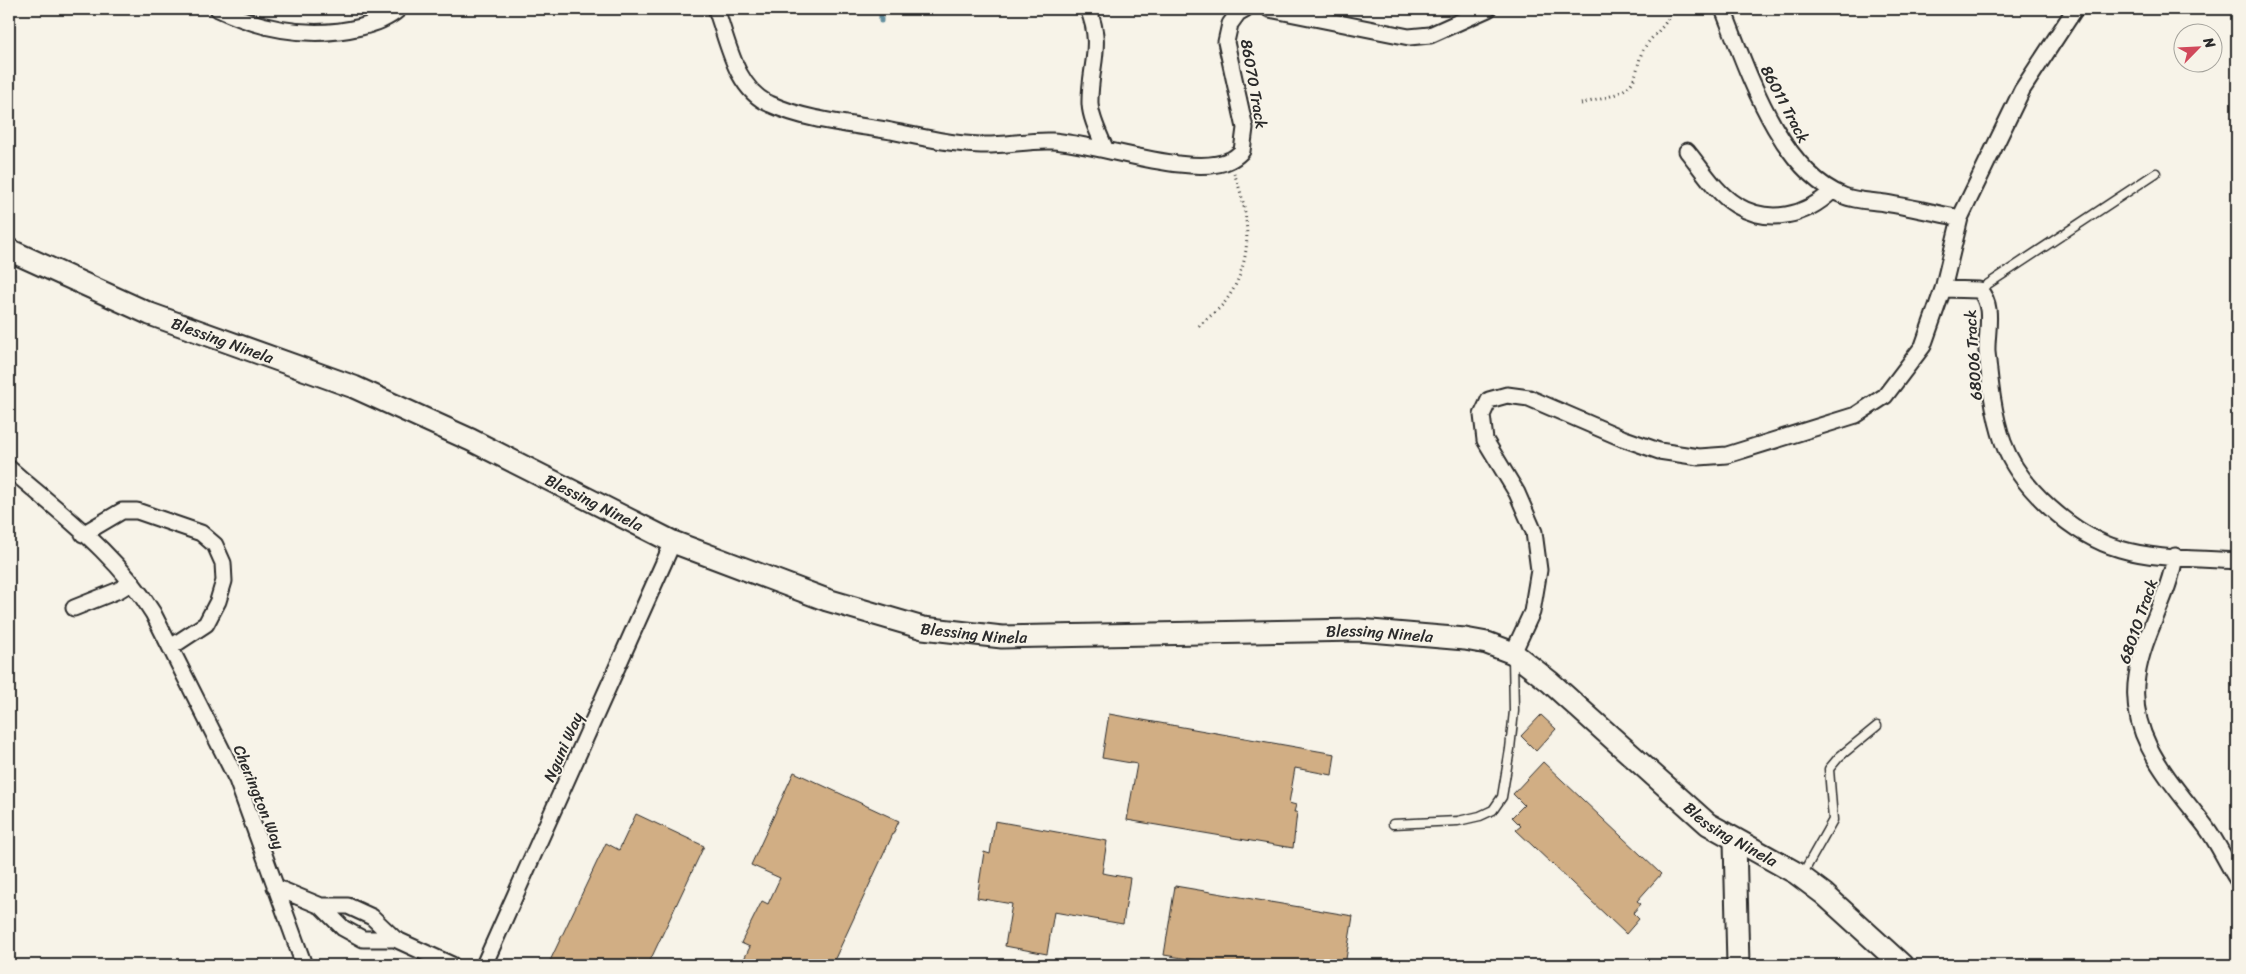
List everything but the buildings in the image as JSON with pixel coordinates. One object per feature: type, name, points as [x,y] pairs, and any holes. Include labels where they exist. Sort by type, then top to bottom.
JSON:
[{"type":"street","points":[[218,9],[244,21],[298,33],[340,32],[376,23],[393,15],[399,9]]},
{"type":"street","points":[[716,9],[738,70],[750,91],[769,104],[819,119],[952,142],[981,145],[1052,141],[1105,148],[1184,166],[1230,160]]},
{"type":"street","points":[[1088,9],[1097,37],[1090,90],[1090,107],[1105,148]]},
{"type":"street","name":"86070 Track","points":[[1230,160],[1242,151],[1245,139],[1226,42],[1230,24],[1245,9]]},
{"type":"street","points":[[1269,9],[1408,37],[1430,35],[1488,9]]},
{"type":"street","name":"86011 Track","points":[[1723,9],[1749,74],[1781,138],[1806,173],[1832,191],[1846,197],[1960,218]]},
{"type":"street","points":[[1513,653],[1532,612],[1539,570],[1534,532],[1517,493],[1485,440],[1482,416],[1489,400],[1507,394],[1529,398],[1622,438],[1659,451],[1699,457],[1727,456],[1856,415],[1885,396],[1923,346],[1943,289],[1960,218],[2022,90],[2075,9]]},
{"type":"street","points":[[1688,151],[1718,189],[1737,206],[1765,215],[1784,216],[1800,212],[1820,202],[1832,191]]},
{"type":"street","name":"Blessing Ninela","points":[[9,250],[150,314],[285,361],[363,391],[471,440],[673,542],[827,600],[923,628],[1002,637],[1359,630],[1465,639],[1513,653],[1550,682],[1708,824],[1735,841],[1768,856],[1801,877],[1824,894],[1902,965]]},
{"type":"street","name":"68006 Track","points":[[1943,289],[1979,290],[1987,302],[1987,347],[1994,410],[2003,444],[2020,474],[2050,507],[2090,538],[2120,549],[2152,555],[2237,561]]},
{"type":"street","name":"Cherington Way","points":[[9,468],[120,568],[153,613],[237,780],[304,965]]},
{"type":"street","points":[[83,534],[122,512],[137,511],[201,533],[215,545],[223,563],[224,581],[218,602],[206,624],[171,647]]},
{"type":"street","name":"Nguni Way","points":[[484,965],[673,542]]},
{"type":"street","name":"68010 Track","points":[[2175,556],[2172,575],[2149,634],[2137,676],[2136,704],[2141,726],[2154,756],[2178,794],[2205,826],[2237,879]]},
{"type":"street","points":[[74,608],[119,590],[132,582]]},
{"type":"street","points":[[1735,841],[1738,965]]},
{"type":"street","points":[[275,888],[321,906],[348,906],[372,917],[395,939],[452,965]]},
{"type":"street","points":[[321,906],[342,928],[363,939],[395,939]]},
{"type":"lane","points":[[1979,290],[2156,173]]},
{"type":"lane","points":[[1393,824],[1458,821],[1480,816],[1493,810],[1502,797],[1514,712],[1513,653]]},
{"type":"lane","points":[[1801,877],[1833,820],[1829,769],[1839,756],[1877,726]]},
{"type":"path","points":[[1581,104],[1616,94],[1629,86],[1636,73],[1644,48],[1665,24],[1671,9]]},
{"type":"path","points":[[1199,326],[1224,304],[1237,282],[1247,252],[1248,233],[1243,195],[1230,160]]},
{"type":"waterway","points":[[881,9],[881,21]]}]
